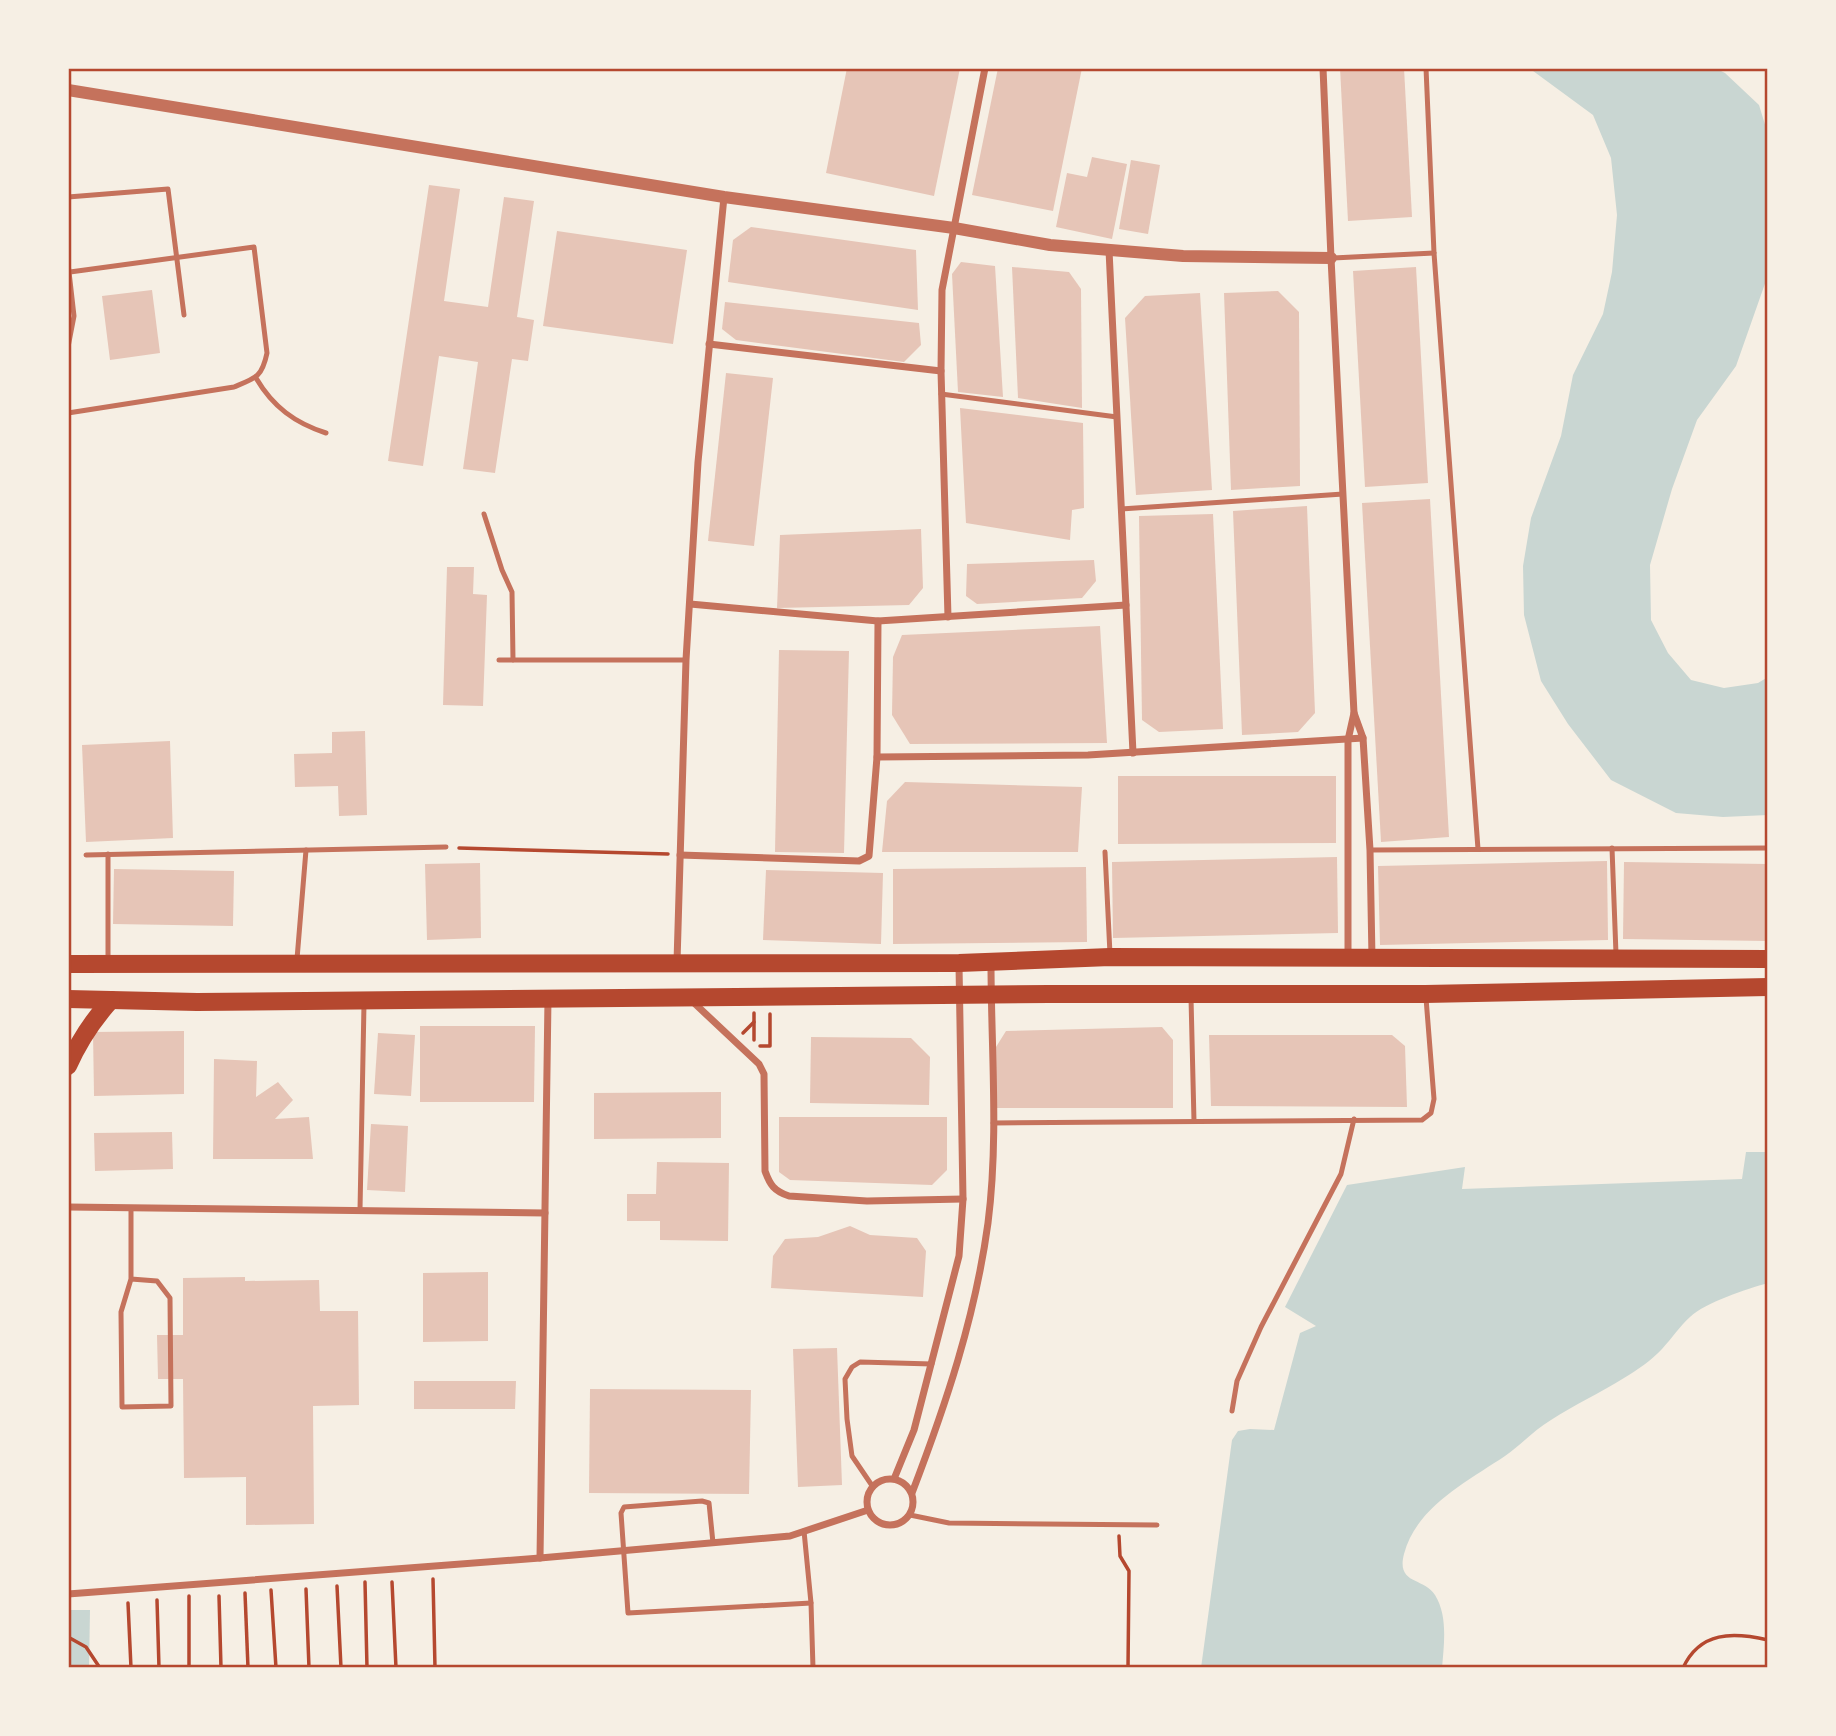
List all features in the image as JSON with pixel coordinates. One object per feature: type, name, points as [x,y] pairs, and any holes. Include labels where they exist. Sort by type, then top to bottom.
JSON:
[{"type":"highway","points":[[68,964],[992,963],[1110,957],[1768,959]]},
{"type":"highway","points":[[68,999],[1425,994],[1768,987]]},
{"type":"highway","points":[[68,1066],[96,1016],[111,1000]]},
{"type":"street","points":[[948,617],[940,371],[942,290],[985,68]]},
{"type":"street","points":[[1324,68],[1354,713],[1348,740],[1348,959]]},
{"type":"street","points":[[68,90],[724,197],[954,228],[1050,246],[1183,256],[1331,258]]},
{"type":"street","points":[[677,963],[686,660],[709,344],[724,197]]},
{"type":"street","points":[[1110,250],[1133,752]]},
{"type":"street","points":[[709,344],[940,371]]},
{"type":"street","points":[[690,604],[878,621],[1126,605]]},
{"type":"street","points":[[680,855],[859,861],[869,856],[877,757],[878,621]]},
{"type":"street","points":[[1354,713],[1363,738],[1370,850],[1372,959]]},
{"type":"street","points":[[877,757],[1133,752],[1363,738]]},
{"type":"street","points":[[894,1479],[914,1430],[959,1256],[963,1199],[959,963]]},
{"type":"street","points":[[912,1493],[894,1479],[878,1482],[869,1494],[868,1510],[877,1522],[891,1526],[899,1524],[910,1515],[913,1508],[912,1493],[954,1378],[978,1277],[988,1223],[993,1123],[992,963]]},
{"type":"street","points":[[688,998],[759,1064],[764,1074],[765,1171],[770,1185],[779,1193],[867,1201],[963,1199]]},
{"type":"street","points":[[540,1558],[548,999]]},
{"type":"street","points":[[68,1208],[545,1213]]},
{"type":"street","points":[[68,1594],[790,1536],[868,1510]]},
{"type":"lane","points":[[1426,68],[1434,253],[1478,849]]},
{"type":"lane","points":[[68,197],[168,189],[184,315]]},
{"type":"lane","points":[[68,413],[234,387],[256,378],[264,370],[267,353],[254,247],[70,272]]},
{"type":"lane","points":[[1331,258],[1434,253]]},
{"type":"lane","points":[[68,263],[74,316],[68,347]]},
{"type":"lane","points":[[256,378],[267,396],[288,415],[326,433]]},
{"type":"lane","points":[[941,394],[1117,417]]},
{"type":"lane","points":[[1121,509],[1343,494]]},
{"type":"lane","points":[[484,514],[512,592],[513,660]]},
{"type":"lane","points":[[499,660],[686,660]]},
{"type":"lane","points":[[86,855],[446,847]]},
{"type":"lane","points":[[1612,848],[1616,957]]},
{"type":"lane","points":[[1370,850],[1768,848]]},
{"type":"lane","points":[[296,964],[306,850]]},
{"type":"lane","points":[[1105,852],[1110,957]]},
{"type":"lane","points":[[107,964],[108,855]]},
{"type":"lane","points":[[993,1123],[1422,1120],[1431,1113],[1434,1099],[1425,994]]},
{"type":"lane","points":[[1191,995],[1194,1121]]},
{"type":"lane","points":[[360,1210],[364,1000]]},
{"type":"lane","points":[[1232,1411],[1237,1381],[1261,1327],[1341,1174],[1354,1119]]},
{"type":"lane","points":[[131,1208],[131,1279],[121,1312],[122,1407],[171,1406],[170,1298],[157,1281],[131,1279]]},
{"type":"lane","points":[[873,1487],[852,1456],[845,1379],[860,1362],[932,1364]]},
{"type":"lane","points":[[713,1543],[709,1503],[702,1501],[624,1507],[621,1513],[628,1613],[811,1603]]},
{"type":"lane","points":[[910,1515],[949,1523],[1157,1525]]},
{"type":"lane","points":[[804,1531],[811,1603],[813,1668]]},
{"type":"path","points":[[446,847],[680,855]]},
{"type":"path","points":[[754,1022],[754,1046],[770,1046],[770,1023]]},
{"type":"path","points":[[1119,1524],[1119,1556],[1129,1571],[1128,1668]]},
{"type":"path","points":[[433,1566],[435,1668]]},
{"type":"path","points":[[391,1570],[396,1668]]},
{"type":"path","points":[[365,1572],[367,1668]]},
{"type":"path","points":[[336,1574],[341,1668]]},
{"type":"path","points":[[305,1576],[309,1668]]},
{"type":"path","points":[[270,1579],[276,1668]]},
{"type":"path","points":[[244,1581],[248,1668]]},
{"type":"path","points":[[219,1583],[221,1668]]},
{"type":"path","points":[[189,1585],[189,1668]]},
{"type":"path","points":[[157,1587],[159,1668]]},
{"type":"path","points":[[127,1590],[131,1668]]},
{"type":"path","points":[[1683,1668],[1699,1646],[1712,1638],[1732,1633],[1768,1640]]},
{"type":"path","points":[[68,1637],[86,1647],[100,1668]]},
{"type":"shaded area","points":[[1529,68],[1715,68],[1725,73],[1759,105],[1767,131],[1768,275],[1736,366],[1697,420],[1672,489],[1650,565],[1651,620],[1668,653],[1691,680],[1724,688],[1758,683],[1768,677],[1768,815],[1723,817],[1676,813],[1611,780],[1568,724],[1541,681],[1524,615],[1523,566],[1531,518],[1561,436],[1573,375],[1603,314],[1612,272],[1617,215],[1611,158],[1593,115]]},
{"type":"shaded area","points":[[1746,1152],[1768,1152],[1768,1283],[1697,1311],[1644,1365],[1545,1424],[1505,1456],[1445,1497],[1431,1509],[1410,1537],[1404,1554],[1404,1571],[1407,1576],[1430,1589],[1439,1603],[1444,1630],[1442,1668],[1201,1668],[1232,1440],[1238,1431],[1274,1430],[1300,1333],[1316,1326],[1285,1307],[1347,1185],[1465,1167],[1462,1189],[1742,1179]]},
{"type":"shaded area","points":[[68,1610],[90,1610],[89,1668],[68,1668]]},
{"type":"building","points":[[847,68],[960,68],[934,196],[826,173]]},
{"type":"building","points":[[998,68],[1082,68],[1053,211],[972,195]]},
{"type":"building","points":[[1340,68],[1404,68],[1412,217],[1348,221]]},
{"type":"building","points":[[1092,157],[1127,164],[1112,239],[1056,227],[1067,173],[1087,177]]},
{"type":"building","points":[[1131,160],[1160,165],[1148,234],[1119,229]]},
{"type":"building","points":[[429,185],[460,189],[444,301],[488,307],[504,197],[534,201],[517,317],[534,320],[528,361],[512,359],[495,473],[463,469],[478,362],[439,356],[423,466],[388,461]]},
{"type":"building","points":[[751,227],[916,250],[918,310],[728,282],[733,240]]},
{"type":"building","points":[[557,231],[687,250],[673,344],[543,326]]},
{"type":"building","points":[[961,262],[995,266],[1003,397],[958,392],[952,274]]},
{"type":"building","points":[[1012,267],[1069,272],[1081,289],[1082,408],[1018,398]]},
{"type":"building","points":[[1416,267],[1428,483],[1365,487],[1353,271]]},
{"type":"building","points":[[152,290],[160,353],[110,360],[102,296]]},
{"type":"building","points":[[1278,291],[1299,312],[1300,486],[1231,490],[1224,293]]},
{"type":"building","points":[[1200,293],[1212,490],[1136,495],[1125,318],[1145,296]]},
{"type":"building","points":[[725,302],[919,323],[921,345],[904,362],[736,340],[722,329]]},
{"type":"building","points":[[726,373],[773,378],[754,546],[708,541]]},
{"type":"building","points":[[960,408],[1083,423],[1084,508],[1072,510],[1070,540],[966,523]]},
{"type":"building","points":[[1430,499],[1449,837],[1381,842],[1362,503]]},
{"type":"building","points":[[1307,506],[1315,713],[1298,732],[1242,735],[1233,511]]},
{"type":"building","points":[[1213,514],[1223,729],[1159,732],[1142,720],[1139,516]]},
{"type":"building","points":[[921,529],[923,588],[909,605],[777,608],[780,535]]},
{"type":"building","points":[[1094,560],[1096,581],[1082,598],[977,604],[966,596],[967,564]]},
{"type":"building","points":[[447,567],[474,567],[473,594],[487,595],[483,706],[443,705]]},
{"type":"building","points":[[1100,626],[1107,743],[910,744],[892,715],[893,657],[902,635]]},
{"type":"building","points":[[779,650],[849,651],[844,853],[775,852]]},
{"type":"building","points":[[365,731],[367,815],[339,816],[338,786],[295,787],[294,754],[332,753],[332,732]]},
{"type":"building","points":[[170,741],[173,838],[86,842],[82,745]]},
{"type":"building","points":[[1118,776],[1336,776],[1336,843],[1118,844]]},
{"type":"building","points":[[905,782],[1082,787],[1078,852],[882,852],[887,801]]},
{"type":"building","points":[[1337,857],[1338,933],[1113,938],[1112,862]]},
{"type":"building","points":[[1607,861],[1608,940],[1380,945],[1378,866]]},
{"type":"building","points":[[1624,862],[1768,864],[1768,941],[1623,939]]},
{"type":"building","points":[[480,863],[481,938],[427,940],[425,864]]},
{"type":"building","points":[[1086,867],[1087,942],[893,944],[893,869]]},
{"type":"building","points":[[114,869],[234,871],[233,926],[113,924]]},
{"type":"building","points":[[766,870],[883,873],[881,944],[763,940]]},
{"type":"building","points":[[420,1026],[535,1026],[534,1102],[420,1102]]},
{"type":"building","points":[[1162,1027],[1173,1040],[1173,1108],[995,1108],[996,1047],[1006,1031]]},
{"type":"building","points":[[184,1031],[184,1094],[94,1096],[93,1032]]},
{"type":"building","points":[[378,1033],[415,1035],[411,1096],[374,1094]]},
{"type":"building","points":[[1209,1035],[1392,1035],[1405,1046],[1407,1107],[1211,1106]]},
{"type":"building","points":[[811,1037],[911,1038],[930,1057],[929,1105],[810,1103]]},
{"type":"building","points":[[214,1059],[257,1061],[256,1097],[278,1082],[293,1100],[275,1119],[309,1117],[313,1159],[213,1159]]},
{"type":"building","points":[[721,1092],[721,1138],[594,1139],[594,1093]]},
{"type":"building","points":[[779,1117],[947,1117],[947,1170],[932,1185],[790,1180],[779,1172]]},
{"type":"building","points":[[371,1124],[408,1126],[405,1192],[367,1190]]},
{"type":"building","points":[[172,1132],[173,1169],[95,1171],[94,1133]]},
{"type":"building","points":[[657,1162],[729,1163],[728,1241],[660,1240],[660,1221],[627,1221],[627,1194],[656,1194]]},
{"type":"building","points":[[850,1226],[870,1235],[917,1238],[926,1251],[923,1297],[771,1288],[773,1256],[785,1239],[818,1237]]},
{"type":"building","points":[[488,1272],[488,1341],[423,1342],[423,1273]]},
{"type":"building","points":[[245,1277],[245,1281],[319,1280],[320,1311],[358,1311],[359,1405],[313,1406],[314,1524],[246,1525],[246,1477],[184,1478],[183,1379],[158,1379],[157,1335],[183,1335],[183,1278]]},
{"type":"building","points":[[837,1348],[842,1485],[798,1487],[793,1349]]},
{"type":"building","points":[[414,1381],[516,1381],[515,1409],[414,1409]]},
{"type":"building","points":[[590,1389],[751,1390],[749,1494],[589,1493]]}]
